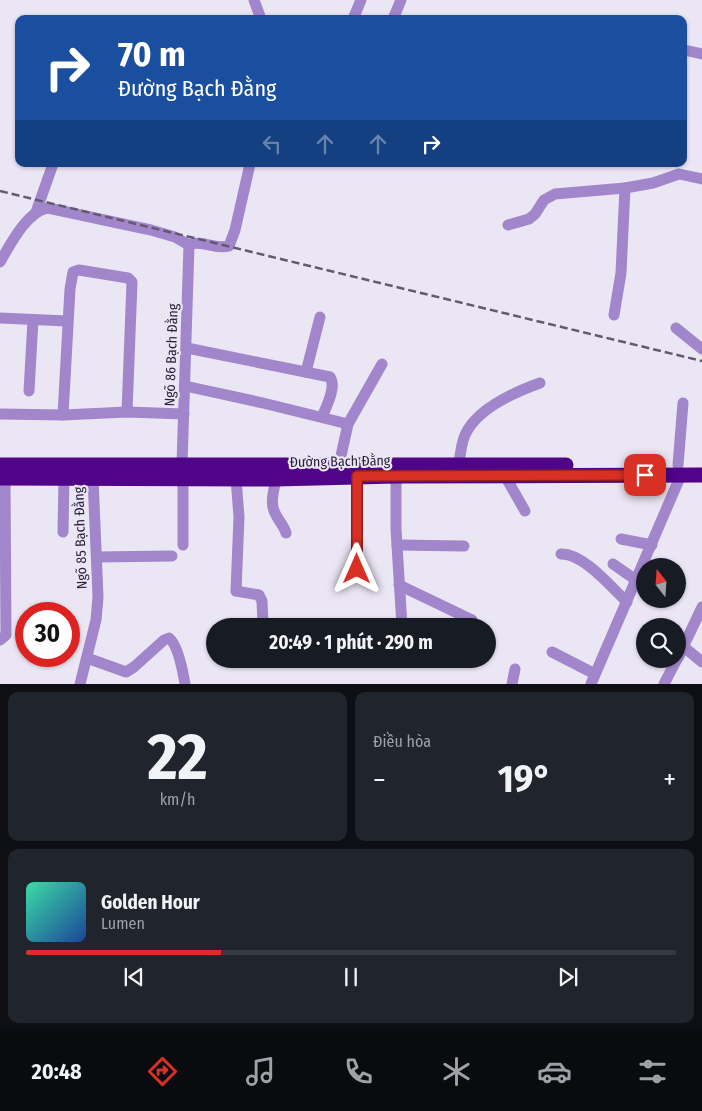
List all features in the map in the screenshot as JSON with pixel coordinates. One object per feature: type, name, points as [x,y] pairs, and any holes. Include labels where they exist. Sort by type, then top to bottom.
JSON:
[{"type":"highway","name":"Đường Bạch Đằng","points":[[66,474],[93,478],[340,465],[458,465],[679,470]]},
{"type":"highway","points":[[679,470],[702,465]]},
{"type":"highway","name":"Đường Bạch Đằng","points":[[2,473],[183,472],[236,478],[276,479],[357,476],[505,476],[679,470]]},
{"type":"highway","points":[[679,470],[702,475]]},
{"type":"street","points":[[254,0],[260,15]]},
{"type":"street","points":[[355,15],[361,0]]},
{"type":"street","points":[[395,15],[401,0]]},
{"type":"street","points":[[687,51],[702,54]]},
{"type":"street","points":[[0,262],[12,242],[36,212],[52,167]]},
{"type":"street","points":[[36,212],[44,208],[52,208],[175,237],[189,245],[193,243],[222,248],[229,246],[235,230],[249,167]]},
{"type":"street","points":[[508,225],[529,219],[535,214],[544,200],[555,194],[653,184],[675,169],[684,175],[702,179]]},
{"type":"street","points":[[614,315],[621,273],[625,188]]},
{"type":"street","name":"Ngõ 86 Bạch Đằng","points":[[183,545],[184,414],[189,245]]},
{"type":"street","points":[[64,415],[67,322],[72,276],[75,270],[128,278],[132,282],[127,412]]},
{"type":"street","points":[[0,318],[67,322]]},
{"type":"street","points":[[306,372],[320,318]]},
{"type":"street","points":[[29,391],[33,320]]},
{"type":"street","points":[[676,328],[702,349]]},
{"type":"street","points":[[187,348],[330,378],[332,380],[332,388],[322,417]]},
{"type":"street","points":[[340,465],[348,424],[382,364]]},
{"type":"street","points":[[458,465],[463,440],[470,427],[501,400],[540,384]]},
{"type":"street","points":[[185,386],[348,424]]},
{"type":"street","points":[[646,558],[679,470],[683,403]]},
{"type":"street","points":[[0,414],[64,415],[127,412],[184,414]]},
{"type":"street","points":[[0,640],[6,635],[2,473]]},
{"type":"street","points":[[63,532],[66,474]]},
{"type":"street","points":[[357,476],[357,569]]},
{"type":"street","points":[[396,476],[397,545],[401,618]]},
{"type":"street","points":[[505,476],[525,511]]},
{"type":"street","name":"Ngõ 85 Bạch Đằng","points":[[80,684],[96,620],[98,597],[93,478]]},
{"type":"street","points":[[236,478],[238,517],[236,591],[259,596],[262,601],[263,618]]},
{"type":"street","points":[[276,479],[273,507],[286,533]]},
{"type":"street","points":[[622,539],[652,545]]},
{"type":"street","points":[[397,545],[464,546]]},
{"type":"street","points":[[561,554],[568,553],[582,560],[627,602]]},
{"type":"street","points":[[97,557],[172,556]]},
{"type":"street","points":[[552,652],[593,679],[636,580],[613,564]]},
{"type":"street","points":[[399,585],[468,618]]},
{"type":"street","points":[[686,635],[702,606]]},
{"type":"street","points":[[87,658],[126,672],[164,640],[169,638],[173,642],[181,664],[185,684]]},
{"type":"street","points":[[686,648],[701,659]]},
{"type":"street","points":[[664,684],[672,668]]},
{"type":"street","points":[[512,684],[515,669]]},
{"type":"railway","points":[[0,191],[702,361]]},
{"type":"route","points":[[357,569],[357,476],[645,475]]}]
